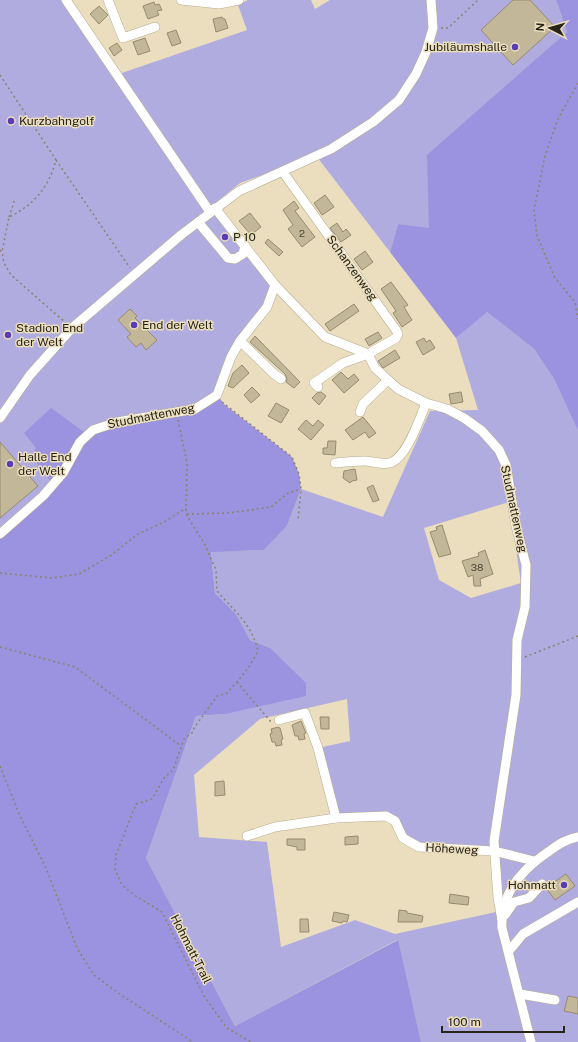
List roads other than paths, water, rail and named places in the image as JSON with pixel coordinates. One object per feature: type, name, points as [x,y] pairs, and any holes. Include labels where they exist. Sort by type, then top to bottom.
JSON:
[{"type":"street","points":[[66,0],[213,210],[245,246],[275,285],[325,337],[368,354]]},
{"type":"street","points":[[108,0],[123,38],[155,27]]},
{"type":"street","points":[[181,0],[219,4],[239,0]]},
{"type":"street","points":[[0,418],[30,375],[72,328],[181,235],[213,210],[251,184],[316,157],[359,132],[398,100],[416,74],[433,28],[431,0]]},
{"type":"street","name":"Schanzenweg","points":[[283,172],[396,330],[396,338],[368,354]]},
{"type":"street","points":[[198,222],[228,258],[235,259],[243,254],[245,246]]},
{"type":"street","points":[[275,285],[267,307],[240,341],[281,379]]},
{"type":"street","name":"Studmattenweg","points":[[0,534],[43,496],[63,473],[80,442],[93,430],[117,422],[195,409],[217,395],[231,357],[240,341]]},
{"type":"street","points":[[318,387],[314,383],[343,363],[368,354]]},
{"type":"street","name":"Studmattenweg","points":[[368,354],[375,368],[387,381],[398,389],[426,403],[447,409],[464,418],[482,431],[499,450],[506,465],[516,526],[522,544],[526,565],[525,607],[517,640],[516,695],[495,828],[494,851],[502,928],[531,1042]]},
{"type":"street","points":[[360,412],[363,404],[387,381]]},
{"type":"street","points":[[335,463],[365,461],[389,463],[395,460],[403,451],[417,428],[426,403]]},
{"type":"street","points":[[279,720],[305,713],[318,748],[336,818]]},
{"type":"street","name":"Höheweg","points":[[247,836],[275,827],[336,818],[386,816],[395,820],[403,838],[419,847],[494,851],[534,861]]},
{"type":"street","points":[[502,920],[511,889],[522,872],[534,861],[562,842],[578,837]]},
{"type":"street","points":[[502,920],[514,902],[529,898],[542,884]]},
{"type":"street","points":[[509,951],[523,934],[578,902]]},
{"type":"street","points":[[520,994],[555,1000]]},
{"type":"place","name":"Jubiläumshalle","points":[[515,47]]},
{"type":"place","name":"Kurzbahngolf","points":[[11,121]]},
{"type":"place","name":"P 10","points":[[225,237]]},
{"type":"place","name":"End der Welt","points":[[134,325]]},
{"type":"place","name":"Stadion End der Welt","points":[[8,335]]},
{"type":"place","name":"Halle End der Welt","points":[[10,464]]},
{"type":"place","name":"Hohmatt","points":[[564,885]]}]
